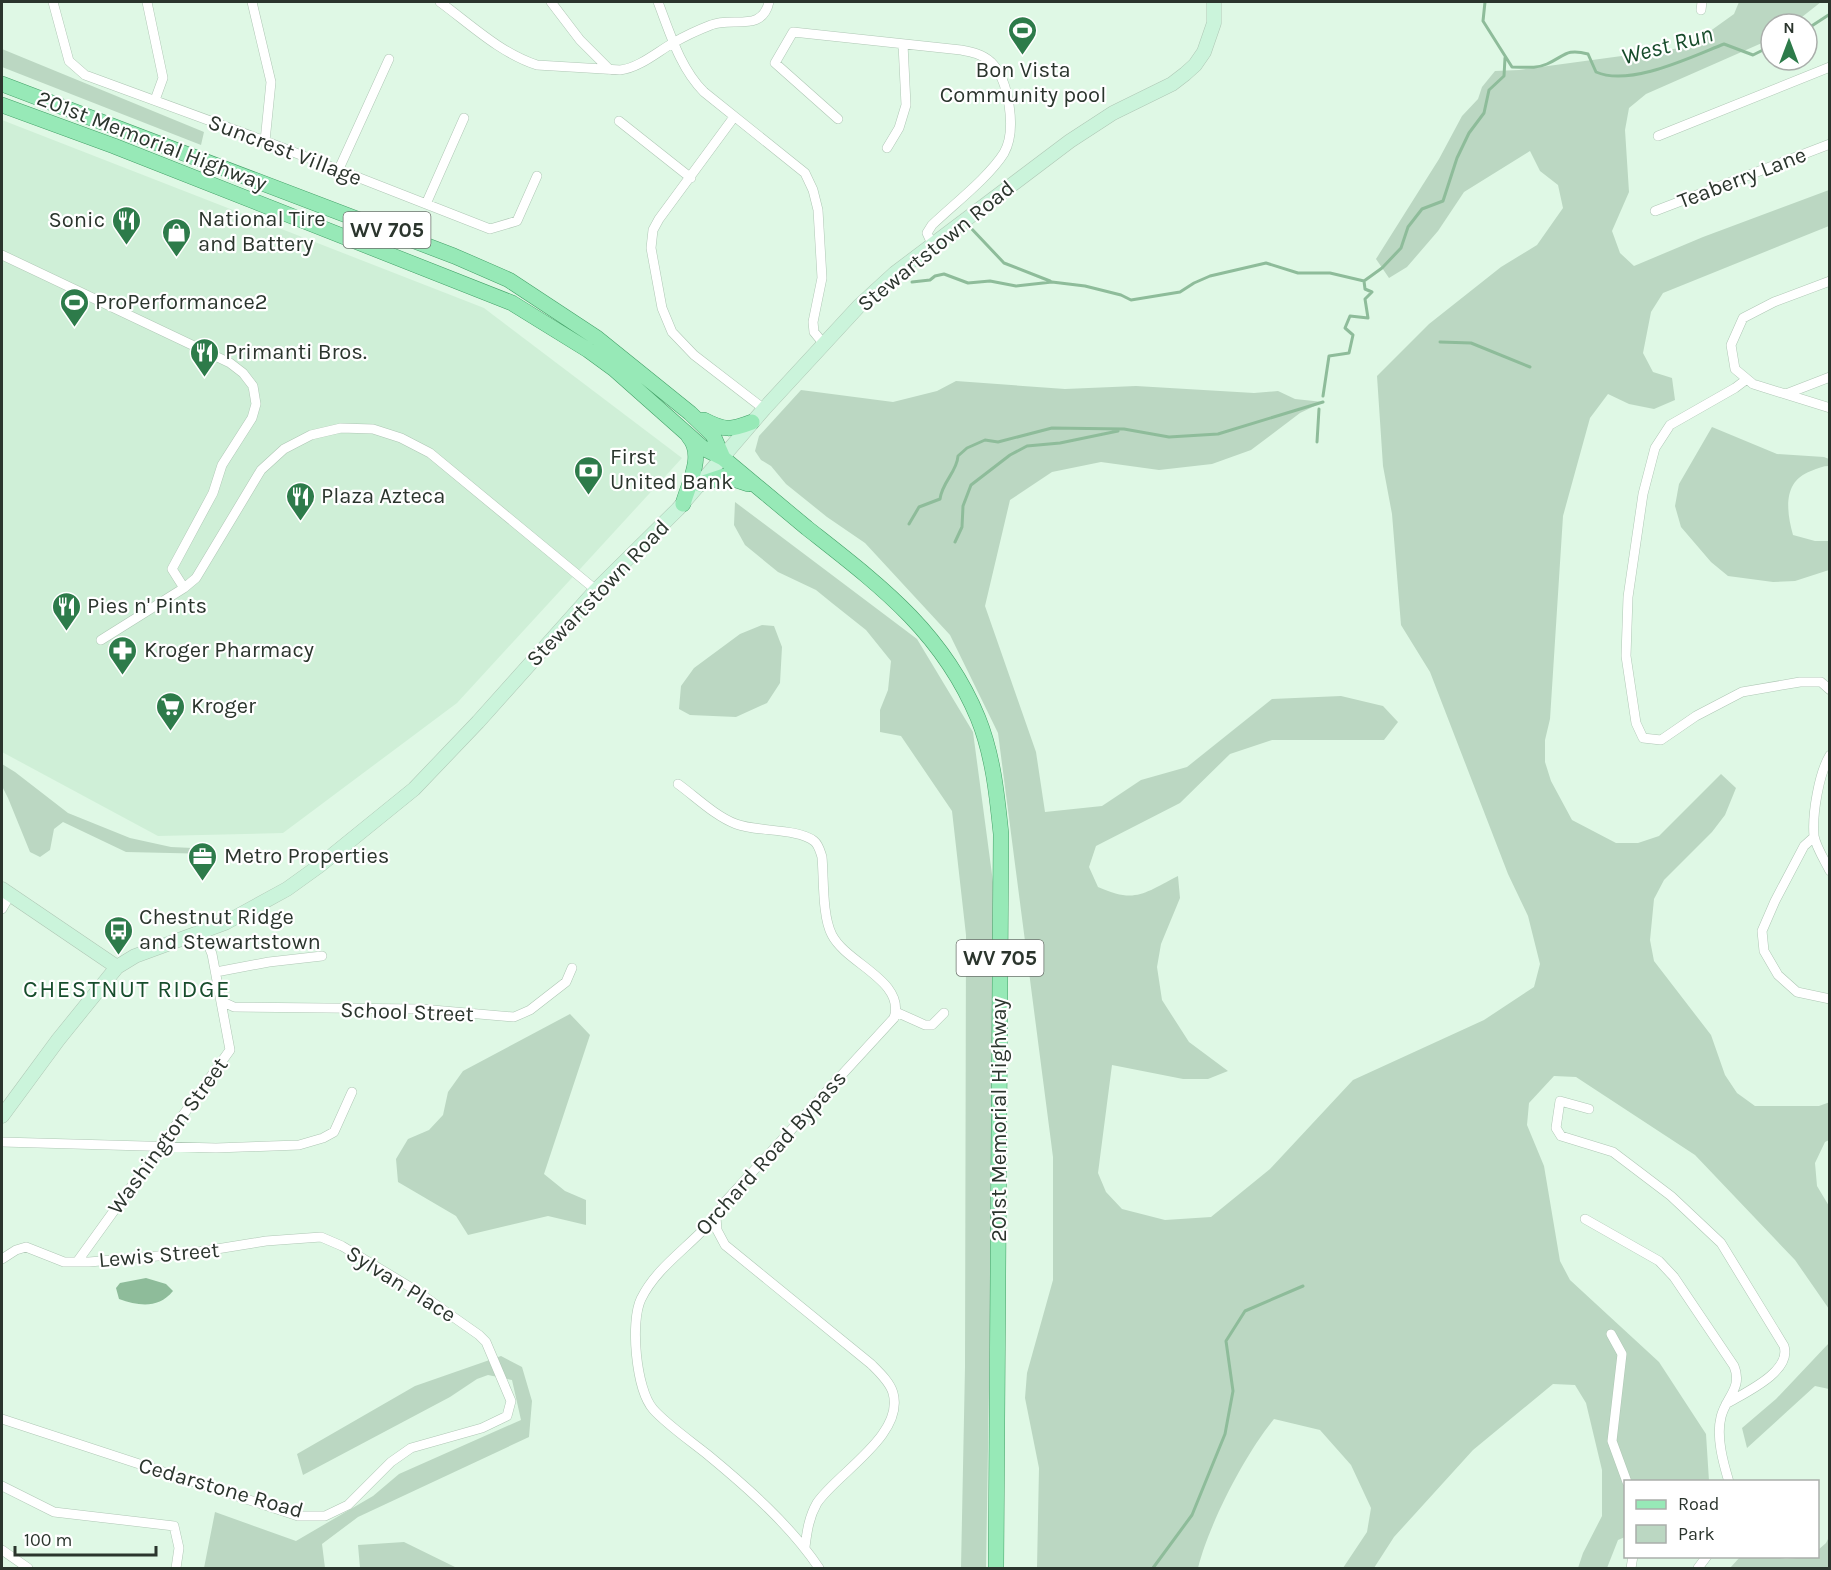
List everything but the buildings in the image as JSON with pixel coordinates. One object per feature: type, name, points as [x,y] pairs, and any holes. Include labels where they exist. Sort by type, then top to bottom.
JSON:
[{"type":"main road","name":"201st Memorial Highway","points":[[2,84],[501,276],[597,338],[690,413],[712,435],[723,458]]},
{"type":"main road","name":"201st Memorial Highway","points":[[2,105],[114,146],[512,303],[597,356],[703,448],[723,458],[885,590],[909,612],[948,662],[978,718],[992,764],[999,811],[1001,876],[996,1569]]},
{"type":"main road","points":[[690,413],[720,428],[734,429],[752,422]]},
{"type":"main road","points":[[680,426],[694,442],[697,455],[682,504]]},
{"type":"main road","points":[[700,484],[724,476],[739,480],[765,493]]},
{"type":"street","name":"Suncrest Village","points":[[53,2],[69,61],[85,75],[265,141],[490,229],[518,221],[537,176]]},
{"type":"street","points":[[147,2],[163,78],[155,100]]},
{"type":"street","points":[[252,2],[271,82],[265,141]]},
{"type":"street","points":[[440,2],[498,45],[526,62],[537,65],[610,70],[628,69],[714,23],[758,20],[765,14],[769,2]]},
{"type":"street","points":[[551,2],[580,40],[610,70]]},
{"type":"street","points":[[658,2],[673,43],[692,80],[734,117],[805,173],[813,190],[818,210],[822,278],[813,322],[814,332],[823,343]]},
{"type":"street","name":"Stewartstown Road","points":[[117,967],[135,956],[225,923],[287,889],[320,866],[414,789],[478,722],[596,590],[682,504],[823,343],[895,273],[1094,124],[1172,84],[1195,65],[1204,52],[1214,23],[1214,2]]},
{"type":"street","points":[[838,119],[775,63],[793,32],[961,50],[983,56],[990,61],[1003,80],[1008,102],[1010,138],[1005,150],[991,169],[932,225],[927,233],[932,244]]},
{"type":"street","points":[[887,148],[899,128],[906,105],[903,44]]},
{"type":"street","points":[[338,171],[389,59]]},
{"type":"street","points":[[1658,136],[1830,67]]},
{"type":"street","points":[[734,117],[659,219],[651,239],[652,264],[662,308],[672,332],[694,355],[764,409]]},
{"type":"street","points":[[426,204],[464,118]]},
{"type":"street","points":[[620,121],[691,178]]},
{"type":"street","name":"Teaberry Lane","points":[[1655,211],[1830,144]]},
{"type":"street","points":[[2,255],[230,363],[243,373],[253,386],[256,404],[252,418],[222,465],[213,493],[172,569],[184,588]]},
{"type":"street","points":[[1830,281],[1774,302],[1743,318],[1731,345],[1735,369],[1753,384],[1830,408]]},
{"type":"street","points":[[1786,394],[1830,377]]},
{"type":"street","points":[[1747,379],[1670,425],[1655,448],[1643,494],[1628,597],[1626,656],[1636,723],[1643,738],[1661,740],[1696,716],[1742,692],[1800,682],[1821,682],[1830,690]]},
{"type":"street","points":[[101,640],[184,588],[196,578],[261,470],[285,449],[311,435],[341,428],[373,429],[401,438],[429,453],[596,590]]},
{"type":"street","points":[[1830,755],[1825,763],[1816,804],[1814,837],[1830,871]]},
{"type":"street","points":[[678,784],[722,817],[736,824],[801,835],[813,840],[819,846],[822,857],[828,923],[832,934],[843,950],[884,984],[893,996],[897,1007],[896,1012],[932,1025],[944,1013]]},
{"type":"street","points":[[1814,837],[1804,846],[1775,901],[1762,932],[1764,951],[1778,975],[1797,992],[1830,999]]},
{"type":"street","points":[[2,909],[6,892],[117,967],[58,1040],[2,1116]]},
{"type":"street","name":"Washington Street","points":[[77,1262],[230,1050],[212,954],[203,932]]},
{"type":"street","points":[[216,972],[270,962],[322,956]]},
{"type":"street","name":"School Street","points":[[221,1001],[234,1007],[421,1009],[514,1017],[530,1010],[566,982],[572,968]]},
{"type":"street","name":"Orchard Road Bypass","points":[[819,1569],[805,1547],[746,1486],[652,1408],[641,1386],[635,1326],[640,1300],[662,1269],[716,1217],[724,1203],[894,1018],[896,1012]]},
{"type":"street","points":[[2,1142],[216,1148],[300,1145],[334,1132],[352,1092]]},
{"type":"street","points":[[1588,1109],[1560,1101],[1557,1132],[1561,1136],[1613,1152],[1671,1196],[1711,1232],[1721,1243],[1784,1346],[1785,1360],[1778,1369],[1768,1378],[1726,1404]]},
{"type":"street","points":[[716,1217],[717,1230],[725,1245],[871,1364],[882,1375],[894,1394],[891,1419],[885,1431],[872,1448],[818,1502],[808,1522],[805,1547]]},
{"type":"street","points":[[1585,1219],[1659,1261],[1674,1277],[1734,1366],[1738,1375],[1737,1385],[1721,1416],[1719,1430],[1729,1480]]},
{"type":"street","name":"Lewis Street","points":[[2,1259],[16,1250],[27,1247],[64,1262],[77,1262],[192,1253],[266,1241],[321,1237]]},
{"type":"street","name":"Sylvan Place","points":[[321,1237],[342,1246],[415,1290],[479,1335]]},
{"type":"street","points":[[1611,1334],[1622,1354],[1612,1441],[1626,1480]]},
{"type":"street","name":"Cedarstone Road","points":[[2,1419],[298,1516],[325,1516],[348,1505],[391,1462],[411,1448],[482,1428],[507,1416],[511,1401],[486,1342],[479,1335]]},
{"type":"street","points":[[2,1486],[54,1512],[174,1526],[179,1548],[176,1569]]},
{"type":"street","points":[[2,1550],[28,1569]]},
{"type":"shaded area","points":[[2,120],[484,308],[682,458],[457,703],[283,833],[158,836],[2,752]]},
{"type":"shaded area","points":[[146,1278],[166,1284],[173,1291],[155,1303],[141,1304],[119,1299],[116,1288],[120,1283]]},
{"type":"green space","points":[[1739,2],[1821,2],[1808,12],[1759,12],[1759,44],[1646,94],[1629,108],[1625,130],[1629,192],[1612,231],[1620,253],[1634,266],[1703,237],[1829,190],[1829,226],[1663,293],[1651,312],[1643,353],[1653,372],[1672,378],[1675,400],[1654,409],[1629,404],[1608,394],[1590,418],[1563,516],[1550,719],[1545,740],[1545,762],[1551,781],[1572,820],[1616,843],[1638,843],[1659,836],[1721,774],[1736,788],[1725,815],[1712,832],[1664,880],[1654,899],[1650,940],[1654,961],[1711,1035],[1725,1075],[1737,1093],[1755,1106],[1819,1106],[1830,1102],[1829,1140],[1825,1142],[1815,1163],[1817,1186],[1829,1206],[1829,1309],[1795,1260],[1695,1155],[1576,1077],[1554,1076],[1529,1103],[1527,1125],[1544,1166],[1560,1261],[1570,1280],[1659,1362],[1706,1434],[1709,1480],[1624,1480],[1624,1537],[1618,1540],[1607,1568],[1578,1568],[1602,1516],[1602,1470],[1586,1403],[1575,1385],[1553,1384],[1473,1450],[1394,1537],[1374,1568],[1343,1568],[1367,1532],[1371,1508],[1351,1465],[1320,1430],[1274,1419],[1251,1451],[1229,1490],[1210,1531],[1198,1568],[1037,1568],[1039,1468],[1025,1398],[1027,1373],[1053,1280],[1053,1157],[998,733],[950,635],[865,543],[827,517],[786,484],[771,466],[761,460],[755,451],[759,436],[801,390],[893,402],[937,391],[956,381],[1065,389],[1136,386],[1254,393],[1278,391],[1295,399],[1323,402],[1300,413],[1251,450],[1212,464],[1159,470],[1101,462],[1052,472],[1010,500],[985,606],[1036,752],[1045,812],[1102,806],[1141,780],[1187,767],[1272,699],[1341,696],[1383,706],[1398,722],[1384,740],[1272,740],[1230,754],[1180,803],[1096,846],[1089,867],[1098,887],[1111,892],[1122,895],[1140,894],[1178,876],[1180,898],[1161,944],[1157,967],[1162,1000],[1189,1042],[1228,1071],[1208,1079],[1183,1079],[1112,1065],[1098,1173],[1106,1192],[1122,1209],[1165,1220],[1211,1217],[1270,1169],[1353,1080],[1484,1020],[1534,987],[1540,964],[1528,916],[1508,874],[1430,672],[1401,625],[1392,514],[1383,466],[1377,376],[1429,324],[1501,267],[1537,245],[1563,208],[1558,185],[1540,171],[1530,151],[1464,192],[1438,231],[1407,267],[1389,278],[1376,259],[1439,159],[1462,116],[1478,99],[1482,87],[1495,71],[1519,70],[1688,47],[1734,14]]},
{"type":"green space","points":[[2,49],[204,132],[201,145],[2,67]]},
{"type":"green space","points":[[1712,427],[1777,454],[1829,459],[1829,466],[1811,471],[1795,482],[1791,489],[1788,506],[1793,535],[1815,541],[1829,541],[1829,570],[1795,581],[1773,582],[1728,576],[1711,562],[1681,527],[1675,506],[1679,484]]},
{"type":"green space","points":[[735,502],[917,639],[973,732],[997,912],[986,1568],[961,1568],[965,1367],[966,935],[952,811],[901,736],[880,732],[880,710],[888,690],[891,661],[866,630],[816,590],[778,572],[745,545],[734,525]]},
{"type":"green space","points":[[762,625],[774,626],[782,647],[780,683],[767,703],[736,717],[690,715],[679,709],[681,686],[694,668],[740,634]]},
{"type":"green space","points":[[2,764],[68,813],[130,838],[171,847],[215,849],[214,854],[126,852],[63,822],[54,829],[50,850],[40,857],[30,852],[2,786]]},
{"type":"green space","points":[[570,1014],[590,1035],[544,1174],[565,1191],[586,1200],[586,1225],[548,1216],[468,1235],[456,1216],[398,1182],[396,1159],[408,1139],[429,1130],[443,1115],[448,1092],[463,1071]]},
{"type":"green space","points":[[1829,1343],[1829,1389],[1815,1386],[1747,1448],[1742,1428],[1776,1399]]},
{"type":"green space","points":[[501,1356],[522,1367],[532,1401],[529,1437],[358,1517],[322,1544],[325,1568],[204,1568],[215,1512],[296,1541],[373,1496],[399,1474],[521,1420],[512,1380],[488,1375],[303,1475],[297,1454],[415,1386]]},
{"type":"green space","points":[[1829,1537],[1829,1567],[1827,1568],[1730,1568],[1739,1558],[1819,1558],[1819,1549]]},
{"type":"green space","points":[[404,1542],[457,1568],[360,1568],[358,1545]]},
{"type":"waterway","name":"West Run","points":[[1485,2],[1483,21],[1512,67],[1543,66],[1570,52],[1575,52],[1588,54],[1596,72],[1610,76],[1626,76],[1678,63],[1724,44],[1753,55],[1759,52]]},
{"type":"waterway","name":"West Run","points":[[1819,21],[1830,14]]},
{"type":"waterway","points":[[1323,396],[1329,356],[1349,353],[1353,335],[1345,328],[1350,316],[1368,318],[1365,299],[1372,292],[1365,289],[1364,281],[1382,268],[1401,248],[1408,227],[1422,209],[1443,201],[1457,158],[1469,133],[1484,113],[1489,90],[1504,76],[1505,58]]},
{"type":"waterway","points":[[969,226],[1004,263],[1050,281]]},
{"type":"waterway","points":[[912,282],[930,280],[944,274],[968,283],[990,281],[1016,286],[1052,282],[1085,286],[1121,295],[1131,300],[1180,292],[1210,276],[1266,263],[1298,273],[1330,273],[1364,281]]},
{"type":"waterway","points":[[1440,342],[1471,343],[1530,367]]},
{"type":"waterway","points":[[909,524],[919,507],[940,499],[958,456],[967,448],[985,440],[998,442],[1052,428],[1124,429],[1169,437],[1218,434],[1323,402]]},
{"type":"waterway","points":[[1317,442],[1319,409]]},
{"type":"waterway","points":[[955,542],[962,527],[963,506],[971,485],[1010,455],[1027,446],[1060,443],[1118,431]]},
{"type":"waterway","points":[[1153,1568],[1192,1515],[1225,1434],[1233,1391],[1226,1341],[1245,1311],[1303,1286]]},
{"type":"place","name":"Bon Vista Community pool","points":[[1023,56]]},
{"type":"place","name":"Sonic","points":[[126,246]]},
{"type":"place","name":"National Tire and Battery","points":[[177,258]]},
{"type":"place","name":"ProPerformance2","points":[[74,328]]},
{"type":"place","name":"Primanti Bros.","points":[[204,378]]},
{"type":"place","name":"First United Bank","points":[[589,496]]},
{"type":"place","name":"Plaza Azteca","points":[[300,522]]},
{"type":"place","name":"Pies n' Pints","points":[[66,632]]},
{"type":"place","name":"Kroger Pharmacy","points":[[123,676]]},
{"type":"place","name":"Kroger","points":[[170,732]]},
{"type":"place","name":"Metro Properties","points":[[203,882]]},
{"type":"place","name":"Chestnut Ridge and Stewartstown","points":[[118,956]]},
{"type":"district","name":"CHESTNUT RIDGE","points":[[127,989]]}]
